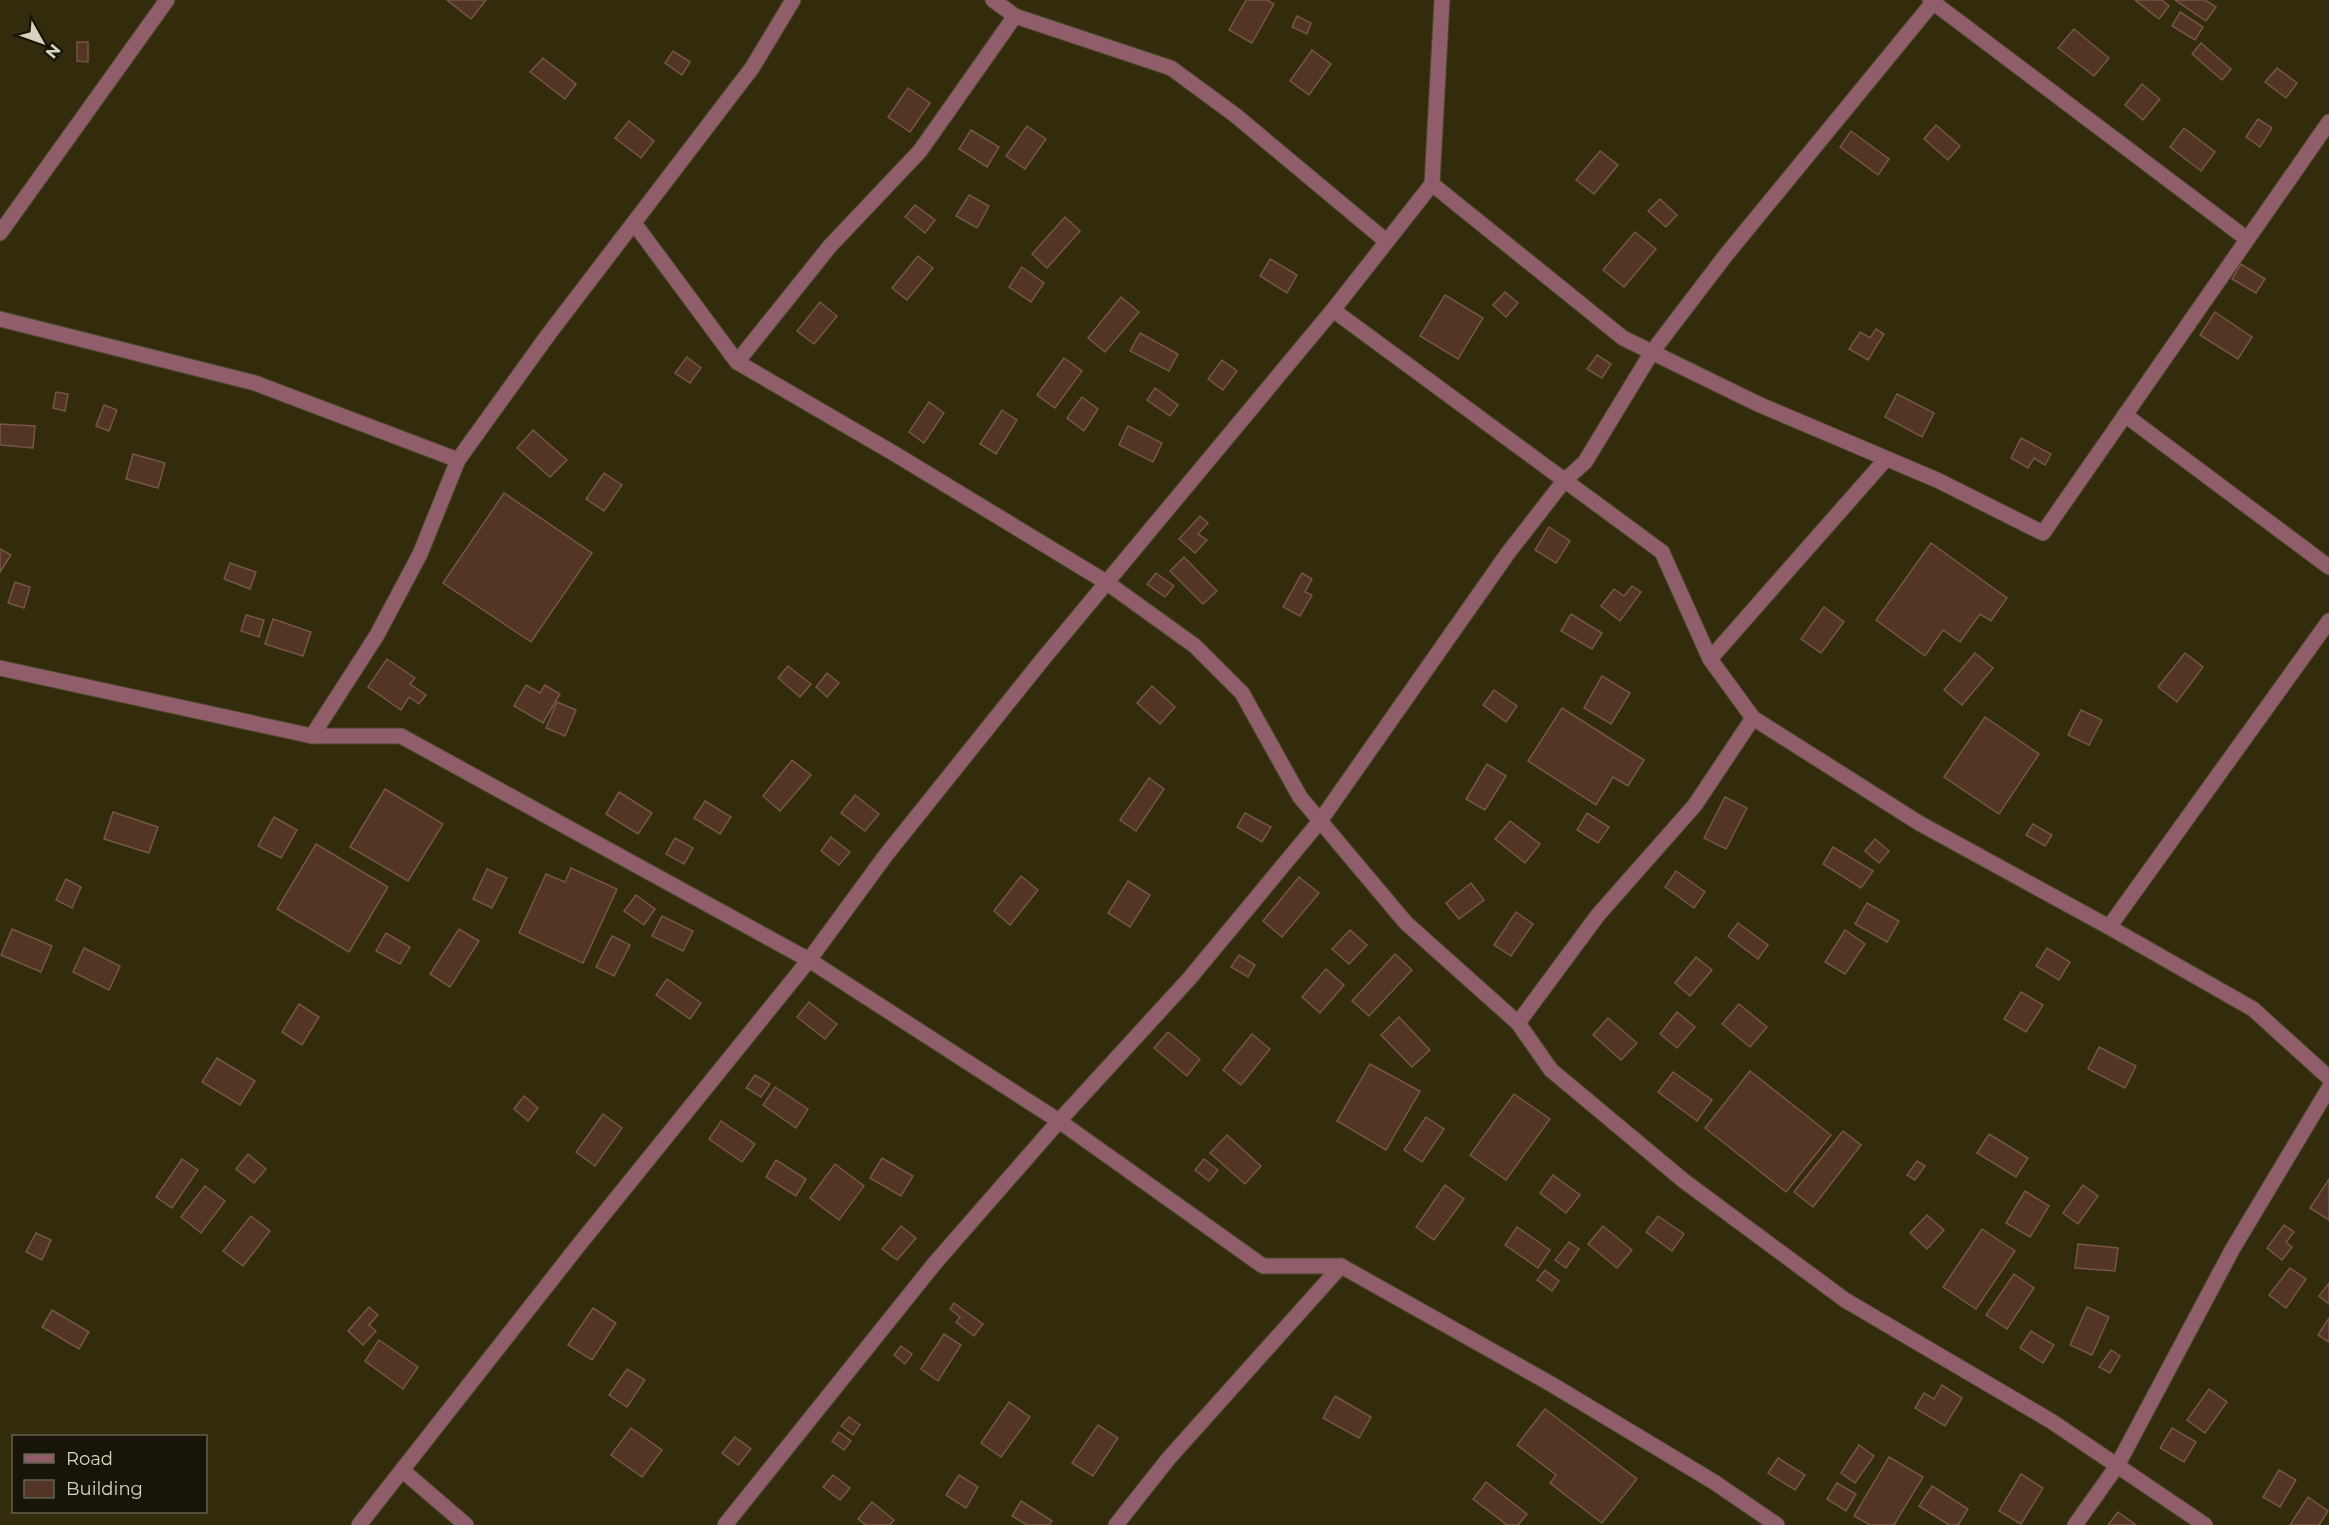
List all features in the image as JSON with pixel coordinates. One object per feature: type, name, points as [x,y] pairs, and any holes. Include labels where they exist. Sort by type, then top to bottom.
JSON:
[{"type":"street","points":[[0,233],[167,0]]},
{"type":"street","points":[[312,736],[377,635],[420,554],[458,460],[548,335],[752,68],[793,0]]},
{"type":"street","points":[[993,0],[1016,16],[1171,68],[1234,114],[1386,242]]},
{"type":"street","points":[[359,1525],[584,1238],[809,960],[886,855],[1106,582],[1333,310],[1432,184],[1442,0]]},
{"type":"street","points":[[724,1525],[935,1263],[1059,1121],[1189,979],[1320,821],[1508,554],[1564,481],[1585,462],[1652,352],[1762,210],[1933,1],[2247,240]]},
{"type":"street","points":[[737,362],[830,246],[920,151],[1016,16]]},
{"type":"street","points":[[1432,184],[1623,338],[1758,404],[1937,480],[2043,533],[2329,122]]},
{"type":"street","points":[[634,223],[737,362],[895,454],[1106,582],[1195,646],[1242,693],[1300,797],[1406,923],[1518,1023],[1551,1070],[1684,1181],[1845,1300],[2051,1421],[2205,1525]]},
{"type":"street","points":[[1333,310],[1662,552],[1710,659],[1753,718],[1919,823],[2253,1009],[2329,1078]]},
{"type":"street","points":[[0,319],[255,383],[458,460]]},
{"type":"street","points":[[2126,415],[2329,567]]},
{"type":"street","points":[[1710,659],[1886,459]]},
{"type":"street","points":[[2109,927],[2329,621]]},
{"type":"street","points":[[0,668],[312,736],[401,736],[809,960],[1059,1121],[1263,1266],[1341,1266],[1551,1383],[1714,1482],[1777,1525]]},
{"type":"street","points":[[1518,1023],[1598,915],[1695,805],[1753,718]]},
{"type":"street","points":[[2075,1525],[2117,1466],[2232,1251],[2329,1088]]},
{"type":"street","points":[[1116,1525],[1169,1458],[1341,1266]]},
{"type":"street","points":[[402,1470],[466,1525]]},
{"type":"building","points":[[447,0],[486,0],[471,19]]},
{"type":"building","points":[[1246,0],[1267,0],[1274,4],[1252,43],[1229,30]]},
{"type":"building","points":[[2135,0],[2162,0],[2169,6],[2159,19]]},
{"type":"building","points":[[2175,0],[2205,0],[2216,7],[2206,21]]},
{"type":"building","points":[[2180,12],[2203,27],[2195,40],[2172,26]]},
{"type":"building","points":[[1297,16],[1311,23],[1307,34],[1292,27]]},
{"type":"building","points":[[2074,29],[2109,58],[2094,76],[2058,48]]},
{"type":"building","points":[[77,42],[88,42],[88,62],[77,61]]},
{"type":"building","points":[[2201,43],[2231,69],[2222,80],[2192,54]]},
{"type":"building","points":[[1312,50],[1331,64],[1309,95],[1290,81]]},
{"type":"building","points":[[673,51],[690,62],[682,75],[665,63]]},
{"type":"building","points":[[543,58],[576,84],[565,99],[530,72]]},
{"type":"building","points":[[2277,68],[2297,83],[2286,98],[2265,82]]},
{"type":"building","points":[[2142,84],[2160,99],[2143,120],[2125,105]]},
{"type":"building","points":[[908,88],[930,103],[910,132],[888,117]]},
{"type":"building","points":[[2258,119],[2272,128],[2260,147],[2246,137]]},
{"type":"building","points":[[629,121],[654,141],[641,158],[615,138]]},
{"type":"building","points":[[1936,125],[1960,146],[1948,160],[1924,139]]},
{"type":"building","points":[[1027,126],[1046,139],[1025,169],[1006,156]]},
{"type":"building","points":[[2184,128],[2215,152],[2201,171],[2170,147]]},
{"type":"building","points":[[971,130],[999,147],[987,167],[959,149]]},
{"type":"building","points":[[1851,131],[1889,159],[1878,175],[1840,147]]},
{"type":"building","points":[[1600,151],[1618,165],[1594,194],[1576,180]]},
{"type":"building","points":[[969,195],[989,206],[977,228],[956,216]]},
{"type":"building","points":[[1660,199],[1677,215],[1666,227],[1648,211]]},
{"type":"building","points":[[915,205],[935,220],[925,233],[905,217]]},
{"type":"building","points":[[1065,217],[1080,231],[1047,268],[1032,254]]},
{"type":"building","points":[[1635,232],[1656,249],[1624,287],[1603,270]]},
{"type":"building","points":[[918,256],[933,268],[907,300],[892,288]]},
{"type":"building","points":[[1270,259],[1297,275],[1287,293],[1260,276]]},
{"type":"building","points":[[2241,264],[2265,279],[2256,293],[2232,279]]},
{"type":"building","points":[[1022,267],[1044,283],[1031,302],[1009,287]]},
{"type":"building","points":[[1505,292],[1518,303],[1506,317],[1493,305]]},
{"type":"building","points":[[1445,295],[1483,318],[1458,359],[1420,336]]},
{"type":"building","points":[[1121,297],[1139,312],[1105,352],[1088,338]]},
{"type":"building","points":[[820,302],[837,316],[814,344],[797,331]]},
{"type":"building","points":[[2215,312],[2252,337],[2238,359],[2200,335]]},
{"type":"building","points":[[1876,329],[1884,334],[1868,360],[1849,349],[1860,332],[1870,338]]},
{"type":"building","points":[[1140,333],[1178,354],[1169,371],[1130,351]]},
{"type":"building","points":[[1597,355],[1611,364],[1602,378],[1587,369]]},
{"type":"building","points":[[687,357],[701,368],[690,383],[675,373]]},
{"type":"building","points":[[1064,358],[1082,371],[1055,408],[1037,395]]},
{"type":"building","points":[[1222,360],[1237,371],[1223,390],[1208,379]]},
{"type":"building","points":[[1155,388],[1178,405],[1170,416],[1147,400]]},
{"type":"building","points":[[56,392],[68,394],[65,411],[53,408]]},
{"type":"building","points":[[1897,394],[1934,413],[1922,437],[1885,417]]},
{"type":"building","points":[[1082,397],[1098,409],[1084,431],[1067,418]]},
{"type":"building","points":[[929,402],[944,413],[924,443],[909,432]]},
{"type":"building","points":[[104,405],[117,410],[109,431],[96,426]]},
{"type":"building","points":[[1002,410],[1017,420],[996,454],[980,444]]},
{"type":"building","points":[[0,424],[35,426],[33,448],[0,445]]},
{"type":"building","points":[[1128,426],[1162,443],[1153,462],[1119,445]]},
{"type":"building","points":[[533,430],[567,460],[550,477],[517,448]]},
{"type":"building","points":[[2021,438],[2051,454],[2045,465],[2034,458],[2028,468],[2011,458]]},
{"type":"building","points":[[133,454],[165,463],[158,488],[126,479]]},
{"type":"building","points":[[604,473],[622,485],[604,511],[586,499]]},
{"type":"building","points":[[504,493],[592,553],[531,642],[443,583]]},
{"type":"building","points":[[1200,516],[1208,523],[1198,534],[1207,540],[1195,553],[1179,539]]},
{"type":"building","points":[[1549,527],[1570,541],[1556,563],[1535,550]]},
{"type":"building","points":[[1931,543],[2007,598],[1991,621],[1980,614],[1960,642],[1943,630],[1925,656],[1876,620]]},
{"type":"building","points":[[0,549],[11,555],[0,572]]},
{"type":"building","points":[[1184,557],[1217,591],[1203,604],[1170,571]]},
{"type":"building","points":[[230,563],[256,572],[250,589],[224,579]]},
{"type":"building","points":[[1156,573],[1174,586],[1165,597],[1147,584]]},
{"type":"building","points":[[1302,573],[1312,579],[1305,592],[1312,595],[1300,616],[1283,607]]},
{"type":"building","points":[[15,582],[30,587],[24,608],[8,603]]},
{"type":"building","points":[[1632,586],[1641,592],[1620,621],[1601,606],[1614,589],[1624,596]]},
{"type":"building","points":[[1824,607],[1844,622],[1821,653],[1801,639]]},
{"type":"building","points":[[1571,614],[1602,633],[1592,649],[1561,631]]},
{"type":"building","points":[[246,615],[264,620],[259,637],[241,631]]},
{"type":"building","points":[[273,619],[311,632],[303,656],[265,644]]},
{"type":"building","points":[[1975,653],[1993,668],[1962,705],[1944,690]]},
{"type":"building","points":[[2185,653],[2203,667],[2177,702],[2158,687]]},
{"type":"building","points":[[387,659],[415,678],[410,684],[426,695],[419,704],[409,697],[401,710],[368,687]]},
{"type":"building","points":[[788,666],[811,684],[800,697],[778,678]]},
{"type":"building","points":[[827,673],[839,683],[827,697],[816,687]]},
{"type":"building","points":[[1602,676],[1630,693],[1611,724],[1584,708]]},
{"type":"building","points":[[526,685],[540,693],[545,685],[560,694],[543,723],[514,706]]},
{"type":"building","points":[[1152,686],[1175,707],[1160,724],[1137,703]]},
{"type":"building","points":[[1494,690],[1517,706],[1506,722],[1483,705]]},
{"type":"building","points":[[557,702],[576,710],[565,736],[546,728]]},
{"type":"building","points":[[1562,708],[1644,760],[1628,786],[1613,777],[1596,805],[1528,761]]},
{"type":"building","points":[[2081,710],[2102,720],[2089,745],[2068,735]]},
{"type":"building","points":[[1985,717],[2039,754],[1999,814],[1944,777]]},
{"type":"building","points":[[792,760],[811,775],[780,811],[763,796]]},
{"type":"building","points":[[1487,764],[1506,776],[1485,810],[1466,799]]},
{"type":"building","points":[[1149,778],[1164,789],[1136,831],[1120,820]]},
{"type":"building","points":[[385,789],[443,824],[408,881],[350,847]]},
{"type":"building","points":[[619,792],[652,813],[638,834],[606,814]]},
{"type":"building","points":[[855,795],[879,814],[865,831],[841,813]]},
{"type":"building","points":[[1725,797],[1747,808],[1726,849],[1704,838]]},
{"type":"building","points":[[705,801],[731,817],[720,834],[694,818]]},
{"type":"building","points":[[113,812],[158,827],[149,853],[104,839]]},
{"type":"building","points":[[1245,813],[1271,827],[1262,842],[1237,827]]},
{"type":"building","points":[[1587,813],[1609,827],[1598,843],[1577,830]]},
{"type":"building","points":[[274,817],[297,830],[281,858],[258,846]]},
{"type":"building","points":[[1510,821],[1540,844],[1525,863],[1495,839]]},
{"type":"building","points":[[2033,824],[2052,835],[2045,846],[2026,835]]},
{"type":"building","points":[[831,837],[850,852],[839,865],[821,851]]},
{"type":"building","points":[[675,838],[693,848],[684,864],[666,854]]},
{"type":"building","points":[[1875,839],[1889,851],[1879,863],[1865,851]]},
{"type":"building","points":[[316,844],[388,887],[349,952],[277,909]]},
{"type":"building","points":[[1833,847],[1873,871],[1861,888],[1823,864]]},
{"type":"building","points":[[571,868],[617,889],[583,963],[519,933],[546,874],[565,882]]},
{"type":"building","points":[[487,869],[507,878],[492,908],[473,899]]},
{"type":"building","points":[[1676,871],[1705,892],[1694,908],[1665,887]]},
{"type":"building","points":[[1021,876],[1038,890],[1010,925],[994,911]]},
{"type":"building","points":[[1299,877],[1319,893],[1282,937],[1263,921]]},
{"type":"building","points":[[66,879],[81,887],[72,908],[56,900]]},
{"type":"building","points":[[1128,881],[1150,895],[1130,927],[1108,913]]},
{"type":"building","points":[[1471,883],[1484,900],[1459,919],[1446,903]]},
{"type":"building","points":[[636,895],[655,909],[644,925],[624,911]]},
{"type":"building","points":[[1867,903],[1899,921],[1887,942],[1855,924]]},
{"type":"building","points":[[1516,912],[1533,924],[1511,956],[1494,945]]},
{"type":"building","points":[[662,916],[693,931],[683,951],[652,936]]},
{"type":"building","points":[[1738,923],[1768,945],[1758,959],[1728,936]]},
{"type":"building","points":[[12,929],[52,946],[41,972],[1,955]]},
{"type":"building","points":[[459,929],[479,941],[450,987],[430,974]]},
{"type":"building","points":[[1350,930],[1367,945],[1349,964],[1332,949]]},
{"type":"building","points":[[1845,930],[1865,944],[1845,974],[1825,962]]},
{"type":"building","points":[[386,933],[410,947],[400,964],[376,951]]},
{"type":"building","points":[[612,936],[630,945],[614,976],[596,967]]},
{"type":"building","points":[[84,948],[120,966],[109,990],[73,972]]},
{"type":"building","points":[[2047,948],[2070,962],[2059,980],[2036,966]]},
{"type":"building","points":[[1395,954],[1412,970],[1369,1016],[1352,1001]]},
{"type":"building","points":[[1239,955],[1255,965],[1248,977],[1231,967]]},
{"type":"building","points":[[1696,957],[1712,970],[1690,996],[1675,983]]},
{"type":"building","points":[[1326,969],[1344,985],[1320,1013],[1302,997]]},
{"type":"building","points":[[667,979],[701,1003],[690,1019],[656,995]]},
{"type":"building","points":[[2021,992],[2043,1005],[2026,1032],[2004,1019]]},
{"type":"building","points":[[809,1002],[837,1024],[825,1039],[797,1017]]},
{"type":"building","points":[[299,1004],[319,1017],[302,1045],[282,1032]]},
{"type":"building","points":[[1739,1004],[1767,1027],[1750,1047],[1722,1024]]},
{"type":"building","points":[[1677,1012],[1695,1027],[1677,1048],[1660,1034]]},
{"type":"building","points":[[1399,1017],[1430,1050],[1412,1067],[1381,1035]]},
{"type":"building","points":[[1608,1018],[1637,1043],[1621,1060],[1593,1035]]},
{"type":"building","points":[[1168,1032],[1200,1059],[1187,1076],[1154,1048]]},
{"type":"building","points":[[1252,1034],[1270,1049],[1241,1085],[1223,1070]]},
{"type":"building","points":[[2099,1047],[2136,1066],[2125,1088],[2088,1069]]},
{"type":"building","points":[[217,1058],[255,1081],[240,1105],[202,1082]]},
{"type":"building","points":[[1370,1064],[1420,1091],[1386,1150],[1337,1121]]},
{"type":"building","points":[[1750,1071],[1831,1135],[1786,1192],[1705,1128]]},
{"type":"building","points":[[1673,1072],[1712,1100],[1697,1121],[1658,1092]]},
{"type":"building","points":[[755,1075],[770,1084],[761,1097],[746,1088]]},
{"type":"building","points":[[775,1087],[808,1109],[796,1128],[763,1105]]},
{"type":"building","points":[[1514,1094],[1550,1119],[1506,1180],[1470,1155]]},
{"type":"building","points":[[524,1096],[538,1108],[528,1121],[514,1109]]},
{"type":"building","points":[[603,1114],[622,1128],[595,1166],[576,1152]]},
{"type":"building","points":[[1426,1117],[1444,1129],[1422,1162],[1404,1150]]},
{"type":"building","points":[[721,1121],[755,1144],[742,1162],[709,1139]]},
{"type":"building","points":[[1843,1131],[1861,1145],[1813,1207],[1794,1192]]},
{"type":"building","points":[[1989,1134],[2028,1158],[2016,1177],[1977,1153]]},
{"type":"building","points":[[1227,1135],[1261,1166],[1245,1184],[1210,1153]]},
{"type":"building","points":[[248,1154],[266,1169],[254,1183],[236,1169]]},
{"type":"building","points":[[882,1158],[913,1176],[901,1196],[870,1178]]},
{"type":"building","points":[[182,1159],[198,1170],[172,1208],[156,1197]]},
{"type":"building","points":[[1204,1159],[1218,1170],[1209,1181],[1195,1170]]},
{"type":"building","points":[[776,1160],[806,1179],[796,1196],[766,1177]]},
{"type":"building","points":[[1917,1161],[1925,1166],[1915,1180],[1907,1175]]},
{"type":"building","points":[[835,1164],[864,1186],[839,1220],[810,1198]]},
{"type":"building","points":[[1553,1175],[1580,1195],[1566,1213],[1540,1193]]},
{"type":"building","points":[[2329,1179],[2329,1220],[2310,1208]]},
{"type":"building","points":[[1445,1185],[1464,1199],[1434,1240],[1416,1227]]},
{"type":"building","points":[[2083,1185],[2098,1196],[2078,1224],[2063,1213]]},
{"type":"building","points":[[205,1186],[225,1201],[201,1233],[181,1217]]},
{"type":"building","points":[[2025,1191],[2049,1206],[2030,1237],[2006,1223]]},
{"type":"building","points":[[1927,1215],[1944,1230],[1927,1249],[1910,1233]]},
{"type":"building","points":[[251,1216],[270,1231],[243,1266],[223,1251]]},
{"type":"building","points":[[1658,1216],[1684,1234],[1672,1251],[1646,1232]]},
{"type":"building","points":[[2284,1225],[2294,1232],[2286,1242],[2292,1247],[2282,1260],[2267,1248]]},
{"type":"building","points":[[901,1226],[916,1238],[897,1260],[882,1249]]},
{"type":"building","points":[[1603,1226],[1632,1250],[1617,1268],[1588,1244]]},
{"type":"building","points":[[1517,1227],[1550,1250],[1538,1268],[1505,1245]]},
{"type":"building","points":[[1982,1229],[2015,1251],[1976,1309],[1943,1287]]},
{"type":"building","points":[[36,1233],[51,1240],[42,1260],[26,1252]]},
{"type":"building","points":[[1569,1242],[1579,1249],[1566,1268],[1555,1260]]},
{"type":"building","points":[[2078,1244],[2118,1248],[2115,1271],[2075,1268]]},
{"type":"building","points":[[2290,1268],[2306,1279],[2286,1308],[2269,1295]]},
{"type":"building","points":[[1545,1270],[1559,1281],[1552,1291],[1537,1280]]},
{"type":"building","points":[[2014,1274],[2034,1288],[2007,1329],[1986,1315]]},
{"type":"building","points":[[2329,1283],[2329,1304],[2319,1296]]},
{"type":"building","points":[[954,1303],[983,1324],[974,1336],[956,1322],[960,1317],[950,1309]]},
{"type":"building","points":[[369,1307],[378,1315],[369,1325],[376,1331],[363,1345],[348,1331]]},
{"type":"building","points":[[2087,1307],[2109,1317],[2092,1355],[2070,1345]]},
{"type":"building","points":[[593,1308],[616,1323],[592,1360],[568,1345]]},
{"type":"building","points":[[52,1310],[89,1332],[79,1349],[42,1327]]},
{"type":"building","points":[[2329,1318],[2329,1342],[2318,1335]]},
{"type":"building","points":[[2031,1331],[2054,1345],[2043,1363],[2020,1348]]},
{"type":"building","points":[[944,1334],[961,1345],[938,1381],[921,1369]]},
{"type":"building","points":[[379,1340],[418,1367],[403,1389],[365,1361]]},
{"type":"building","points":[[901,1346],[912,1354],[905,1364],[894,1355]]},
{"type":"building","points":[[2111,1350],[2120,1356],[2110,1373],[2099,1367]]},
{"type":"building","points":[[627,1369],[645,1380],[627,1407],[609,1395]]},
{"type":"building","points":[[1942,1385],[1962,1398],[1945,1426],[1915,1408],[1924,1393],[1934,1399]]},
{"type":"building","points":[[2209,1389],[2227,1402],[2205,1433],[2187,1420]]},
{"type":"building","points":[[1335,1396],[1371,1417],[1359,1438],[1323,1418]]},
{"type":"building","points":[[1009,1402],[1030,1417],[1001,1457],[981,1443]]},
{"type":"building","points":[[1545,1409],[1637,1479],[1602,1523],[1550,1483],[1556,1475],[1517,1445]]},
{"type":"building","points":[[849,1417],[860,1425],[853,1435],[841,1426]]},
{"type":"building","points":[[1098,1425],[1118,1438],[1093,1476],[1072,1463]]},
{"type":"building","points":[[631,1428],[662,1450],[642,1477],[611,1455]]},
{"type":"building","points":[[2172,1428],[2196,1442],[2184,1462],[2160,1448]]},
{"type":"building","points":[[839,1432],[851,1441],[844,1450],[832,1441]]},
{"type":"building","points":[[735,1437],[751,1449],[738,1465],[722,1453]]},
{"type":"building","points":[[1859,1445],[1874,1456],[1855,1483],[1841,1473]]},
{"type":"building","points":[[1889,1457],[1923,1477],[1894,1525],[1870,1525],[1854,1516]]},
{"type":"building","points":[[1778,1458],[1805,1475],[1795,1490],[1768,1473]]},
{"type":"building","points":[[2279,1470],[2296,1480],[2280,1507],[2263,1497]]},
{"type":"building","points":[[2021,1474],[2043,1488],[2021,1524],[1999,1511]]},
{"type":"building","points":[[833,1475],[850,1488],[840,1500],[823,1487]]},
{"type":"building","points":[[959,1475],[978,1487],[966,1508],[946,1495]]},
{"type":"building","points":[[1486,1482],[1527,1514],[1518,1525],[1507,1525],[1473,1499]]},
{"type":"building","points":[[1837,1483],[1856,1494],[1846,1511],[1827,1499]]},
{"type":"building","points":[[1932,1486],[1968,1509],[1958,1525],[1949,1525],[1919,1506]]},
{"type":"building","points":[[2308,1497],[2328,1511],[2319,1525],[2290,1525]]},
{"type":"building","points":[[1021,1501],[1052,1521],[1049,1525],[1027,1525],[1012,1516]]},
{"type":"building","points":[[872,1502],[894,1520],[890,1525],[866,1525],[858,1519]]},
{"type":"building","points":[[2118,1512],[2136,1525],[2108,1525]]}]
